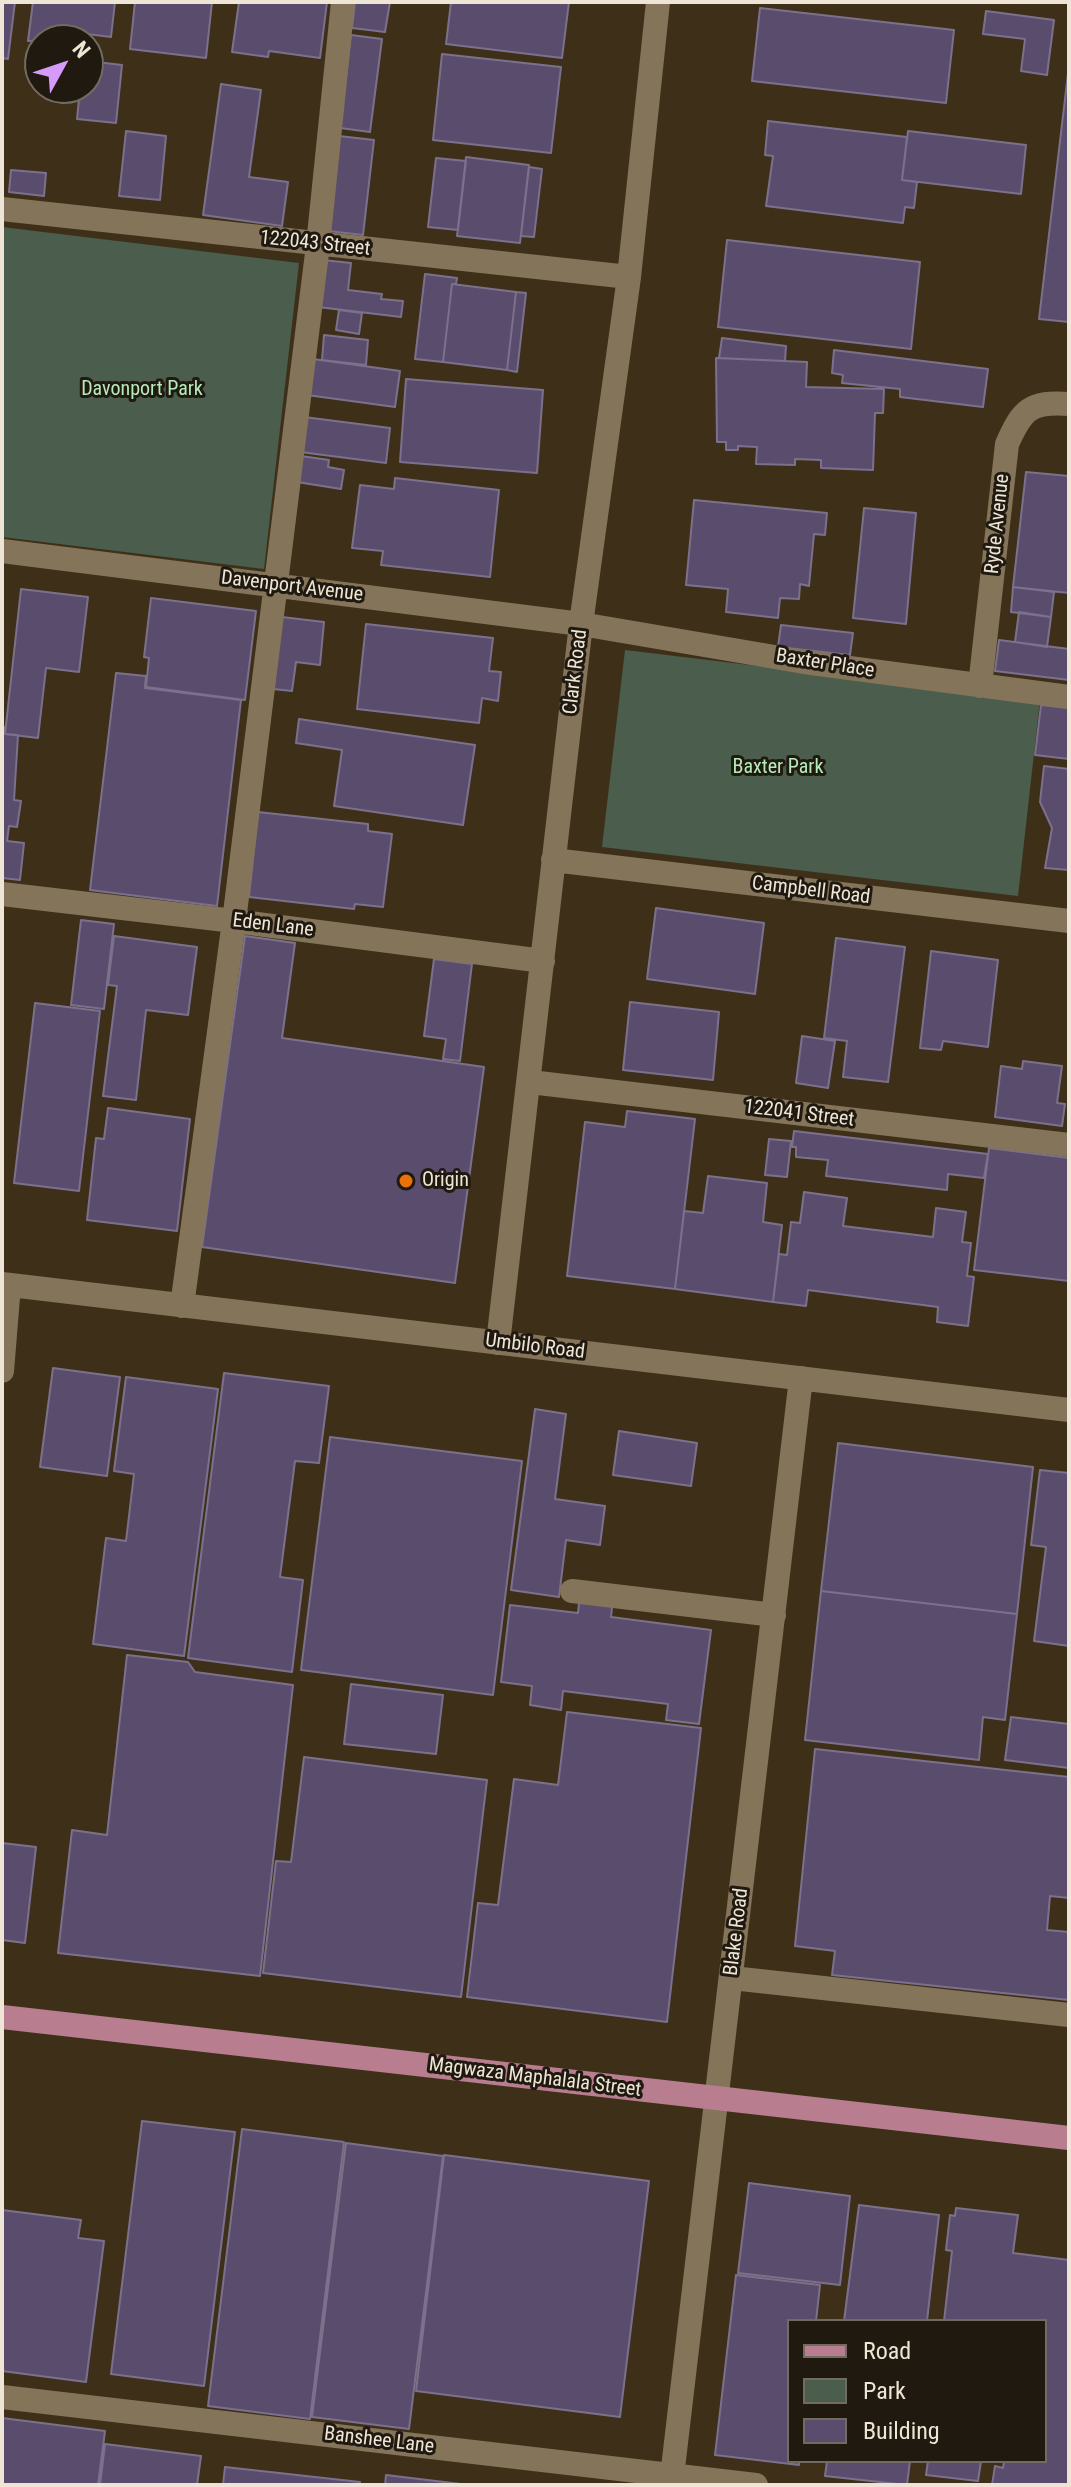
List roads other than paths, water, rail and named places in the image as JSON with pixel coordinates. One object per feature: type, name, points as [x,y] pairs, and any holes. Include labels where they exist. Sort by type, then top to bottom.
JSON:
[{"type":"main road","name":"Magwaza Maphalala Street","points":[[2,2017],[1069,2138]]},
{"type":"street","points":[[182,1306],[234,921],[318,245],[343,2]]},
{"type":"street","name":"Clark Road","points":[[498,1343],[581,624],[629,277],[658,2]]},
{"type":"street","name":"122043 Street","points":[[2,209],[629,277]]},
{"type":"street","name":"Ryde Avenue","points":[[980,686],[1007,444],[1018,419],[1032,406],[1069,404]]},
{"type":"street","name":"Davenport Avenue","points":[[2,551],[581,624]]},
{"type":"street","name":"Baxter Place","points":[[581,624],[804,662],[1069,697]]},
{"type":"street","name":"Campbell Road","points":[[553,860],[1069,921]]},
{"type":"street","name":"Eden Lane","points":[[2,894],[543,961]]},
{"type":"street","name":"122041 Street","points":[[530,1082],[1069,1145]]},
{"type":"street","points":[[2,1371],[5,1284]]},
{"type":"street","name":"Umbilo Road","points":[[5,1284],[1069,1410]]},
{"type":"street","name":"Blake Road","points":[[672,2480],[801,1378]]},
{"type":"street","points":[[572,1591],[774,1615]]},
{"type":"street","points":[[732,1978],[1069,2015]]},
{"type":"street","name":"Banshee Lane","points":[[2,2397],[672,2480],[756,2485]]},
{"type":"place","name":"Origin","points":[[406,1181]]},
{"type":"park label","name":"Davonport Park","points":[[142,390]]},
{"type":"park label","name":"Baxter Park","points":[[778,768]]}]
